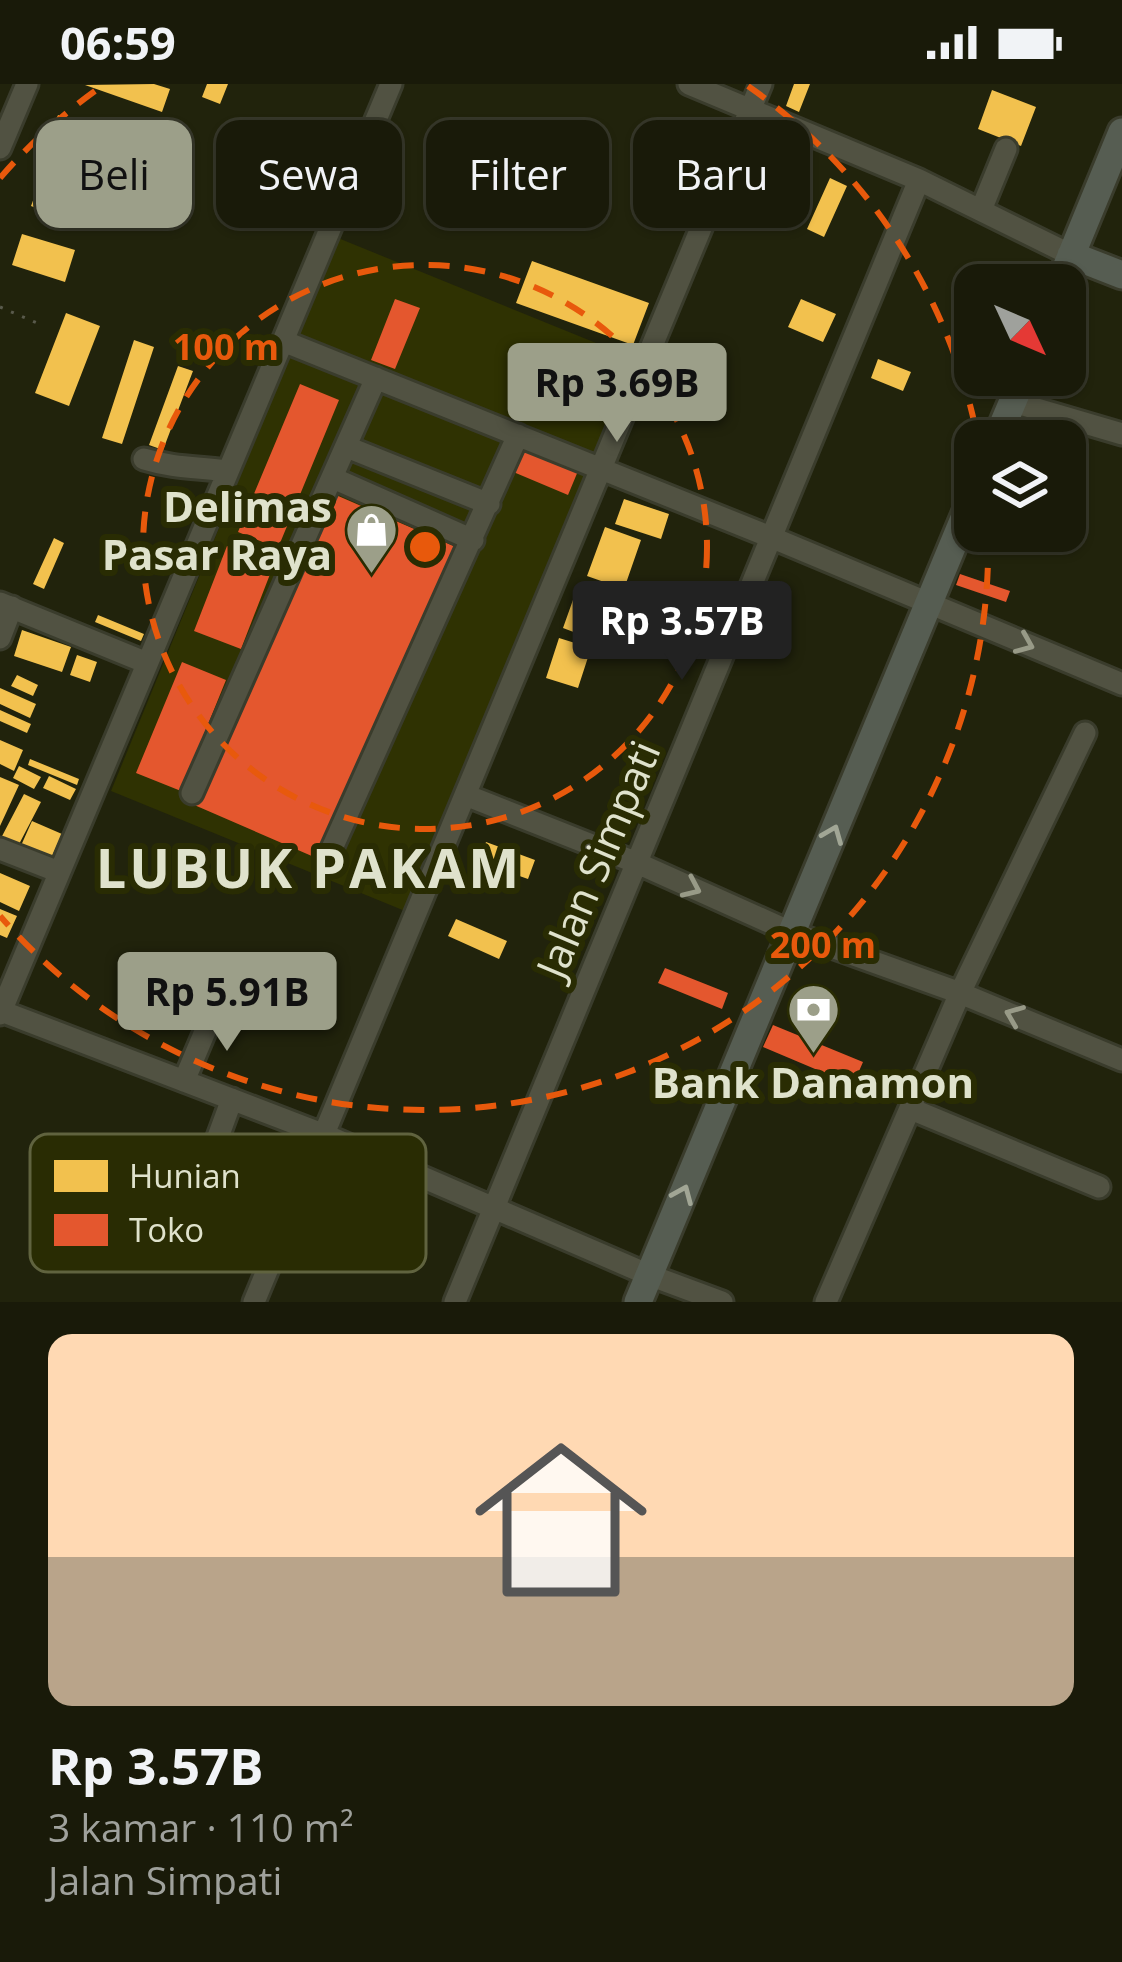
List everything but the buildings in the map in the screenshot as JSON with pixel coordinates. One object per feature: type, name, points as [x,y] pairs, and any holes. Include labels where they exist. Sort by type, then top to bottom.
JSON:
[{"type":"main road","points":[[1067,264],[1114,174],[1122,132]]},
{"type":"main road","points":[[1071,254],[1122,275]]},
{"type":"main road","points":[[1006,420],[1015,396]]},
{"type":"main road","points":[[638,1302],[954,542]]},
{"type":"street","points":[[0,148],[27,84]]},
{"type":"street","points":[[322,1134],[1,1013],[391,84]]},
{"type":"street","points":[[688,84],[919,180],[1071,254]]},
{"type":"street","points":[[325,1134],[761,84]]},
{"type":"street","points":[[981,210],[1006,149]]},
{"type":"street","name":"Jalan Simpati","points":[[455,1302],[919,180]]},
{"type":"street","points":[[283,340],[1122,684]]},
{"type":"street","points":[[192,793],[376,378]]},
{"type":"street","points":[[1013,402],[1122,434]]},
{"type":"street","points":[[329,855],[518,435]]},
{"type":"street","points":[[346,447],[489,505]]},
{"type":"street","points":[[144,459],[178,469],[197,466],[228,471]]},
{"type":"street","points":[[333,478],[473,540]]},
{"type":"street","points":[[0,638],[6,605],[147,663]]},
{"type":"street","points":[[826,1302],[959,993],[1085,733]]},
{"type":"street","points":[[468,796],[637,863],[793,933],[959,993],[1122,1060]]},
{"type":"street","points":[[0,849],[59,872]]},
{"type":"street","points":[[184,1081],[218,1001]]},
{"type":"street","points":[[219,1134],[232,1099]]},
{"type":"street","points":[[911,1109],[1099,1187]]},
{"type":"street","points":[[426,1177],[722,1302]]},
{"type":"street","points":[[254,1302],[267,1272]]},
{"type":"path","points":[[0,307],[44,326]]},
{"type":"shaded area","name":"Delimas Pasar Raya","points":[[338,238],[633,358],[405,911],[111,791]]},
{"type":"place","name":"Delimas Pasar Raya","points":[[371,575]]},
{"type":"place","name":"Bank Danamon","points":[[813,1055]]},
{"type":"district","name":"LUBUK PAKAM","points":[[309,867]]}]
